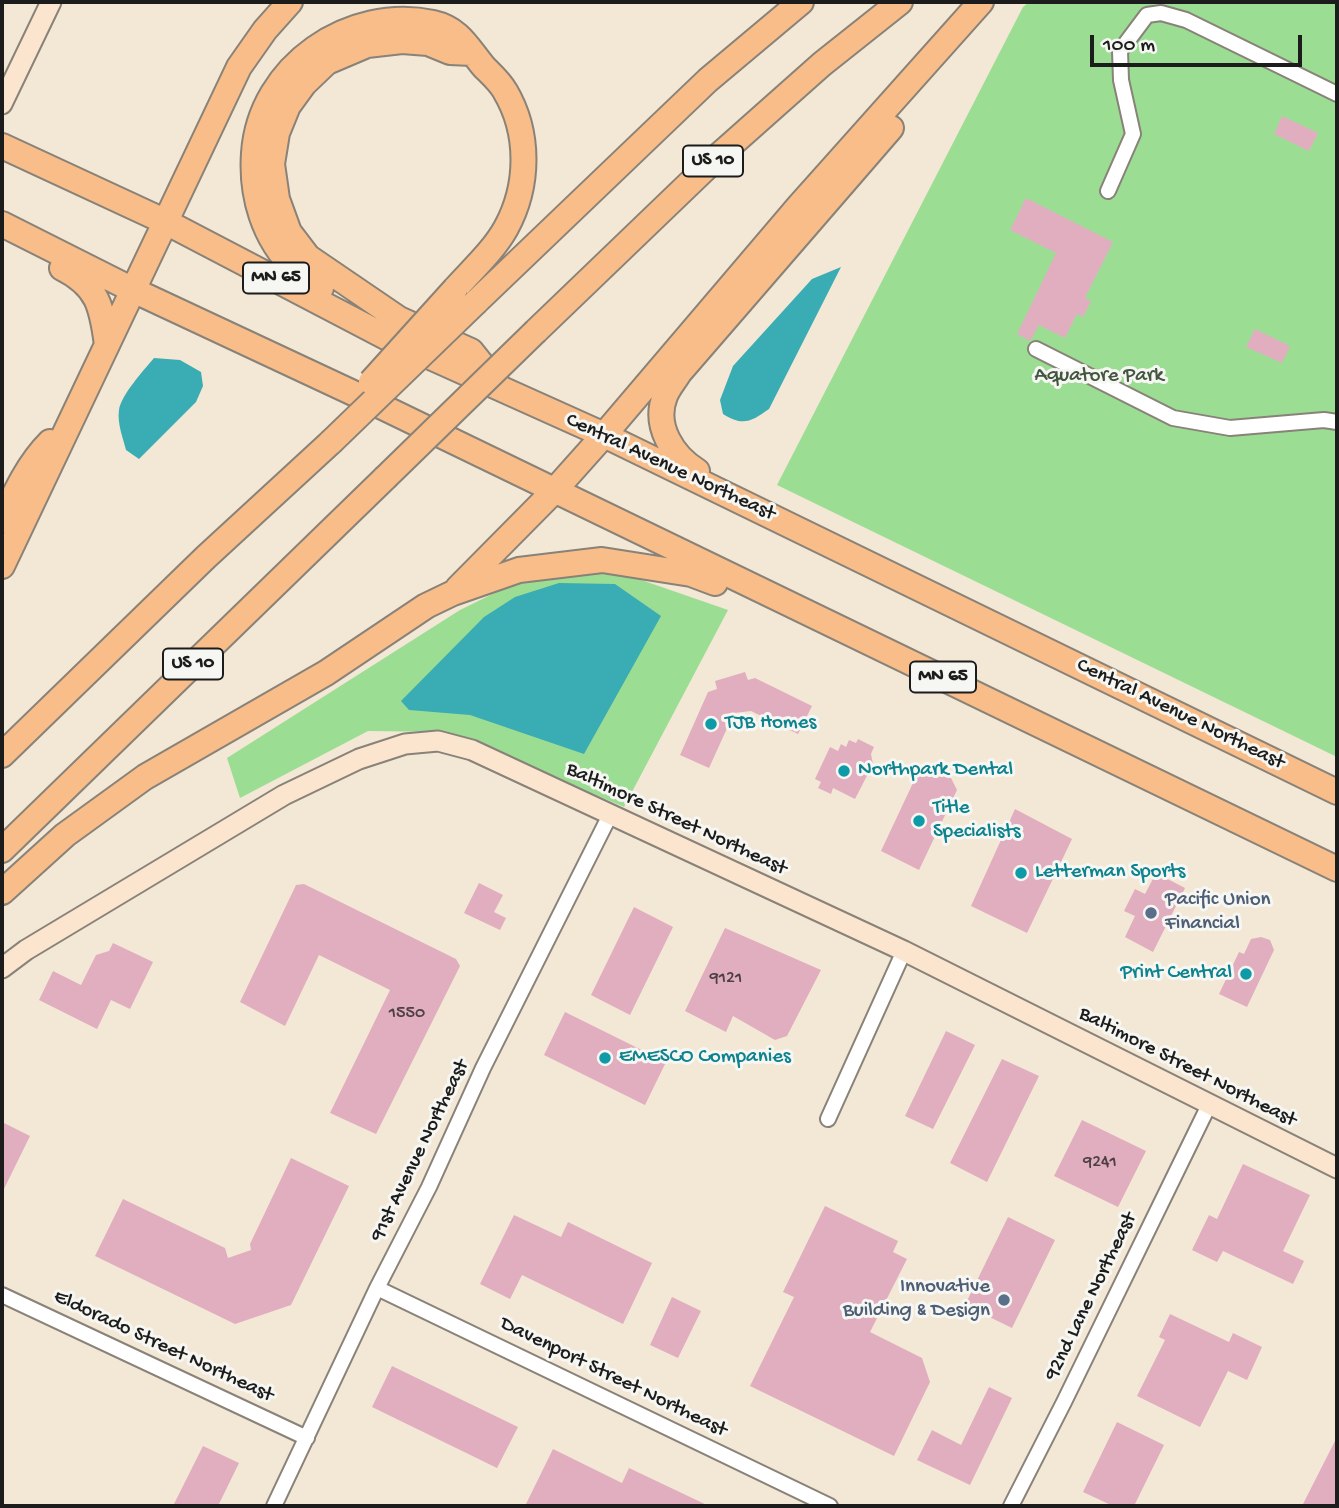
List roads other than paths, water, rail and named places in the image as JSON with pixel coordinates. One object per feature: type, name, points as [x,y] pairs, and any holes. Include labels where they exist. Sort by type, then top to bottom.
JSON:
[{"type":"highway","points":[[2,566],[239,67],[265,30],[290,2]]},
{"type":"highway","name":"US 10","points":[[2,755],[327,438],[476,302],[708,80],[801,2]]},
{"type":"highway","name":"US 10","points":[[2,849],[715,159],[822,64],[900,2]]},
{"type":"highway","points":[[453,593],[554,491],[798,207],[981,2]]},
{"type":"highway","points":[[757,508],[687,464],[668,444],[662,420],[664,397],[679,373],[901,117],[996,2]]},
{"type":"highway","points":[[327,438],[505,230],[520,199],[525,155],[517,119],[505,89],[472,53],[461,35],[435,23],[405,20],[374,23],[344,31],[311,50],[292,67],[269,99],[255,140],[253,175],[257,205],[271,238],[295,269],[386,337]]},
{"type":"highway","points":[[472,53],[450,52],[428,43],[402,41],[367,45],[327,62],[304,84],[288,106],[277,133],[272,164],[277,199],[289,232],[308,257],[399,319],[471,351],[501,389]]},
{"type":"highway","name":"Central Avenue Northeast","points":[[2,146],[166,222],[386,337],[604,435],[757,508],[1337,792]]},
{"type":"highway","name":"MN 65","points":[[2,224],[133,290],[366,399],[1337,869]]},
{"type":"highway","points":[[2,239],[80,277],[92,291],[102,310],[107,345]]},
{"type":"highway","points":[[2,521],[19,485],[39,453],[71,422]]},
{"type":"highway","points":[[2,892],[65,835],[145,777],[326,673],[423,608],[453,593],[519,570],[602,560],[691,574],[898,656]]},
{"type":"street","points":[[2,104],[51,2]]},
{"type":"street","points":[[1108,191],[1133,134],[1121,80],[1120,51],[1146,15],[1161,13],[1186,20],[1337,94]]},
{"type":"street","points":[[1036,349],[1173,418],[1230,428],[1324,420],[1337,422]]},
{"type":"street","name":"Baltimore Street Northeast","points":[[2,968],[26,950],[284,795],[359,759],[405,744],[438,741],[472,750],[904,951],[1337,1168]]},
{"type":"street","name":"91st Avenue Northeast","points":[[274,1506],[377,1288],[429,1187],[483,1068],[610,815]]},
{"type":"street","points":[[828,1119],[904,951]]},
{"type":"street","name":"92nd Lane Northeast","points":[[1011,1506],[1209,1105]]},
{"type":"street","name":"Davenport Street Northeast","points":[[377,1288],[830,1506]]},
{"type":"street","name":"Eldorado Street Northeast","points":[[2,1295],[307,1438]]},
{"type":"water","points":[[841,267],[769,409],[747,421],[736,420],[723,414],[720,400],[733,366],[812,279]]},
{"type":"water","points":[[154,358],[180,360],[201,372],[203,386],[196,402],[139,459],[126,450],[119,410],[128,390]]},
{"type":"water","points":[[559,583],[615,584],[661,616],[584,754],[470,715],[409,710],[401,701],[484,617],[515,597]]},
{"type":"place","name":"TJB Homes","points":[[711,724]]},
{"type":"place","name":"Northpark Dental","points":[[844,771]]},
{"type":"place","name":"Title Specialists","points":[[919,821]]},
{"type":"place","name":"Letterman Sports","points":[[1021,873]]},
{"type":"place","name":"Pacific Union Financial","points":[[1151,913]]},
{"type":"place","name":"Print Central","points":[[1246,974]]},
{"type":"place","name":"EMESCO Companies","points":[[605,1058]]},
{"type":"place","name":"Innovative Building & Design","points":[[1004,1300]]},
{"type":"park label","name":"Aquatore Park","points":[[1099,377]]}]
